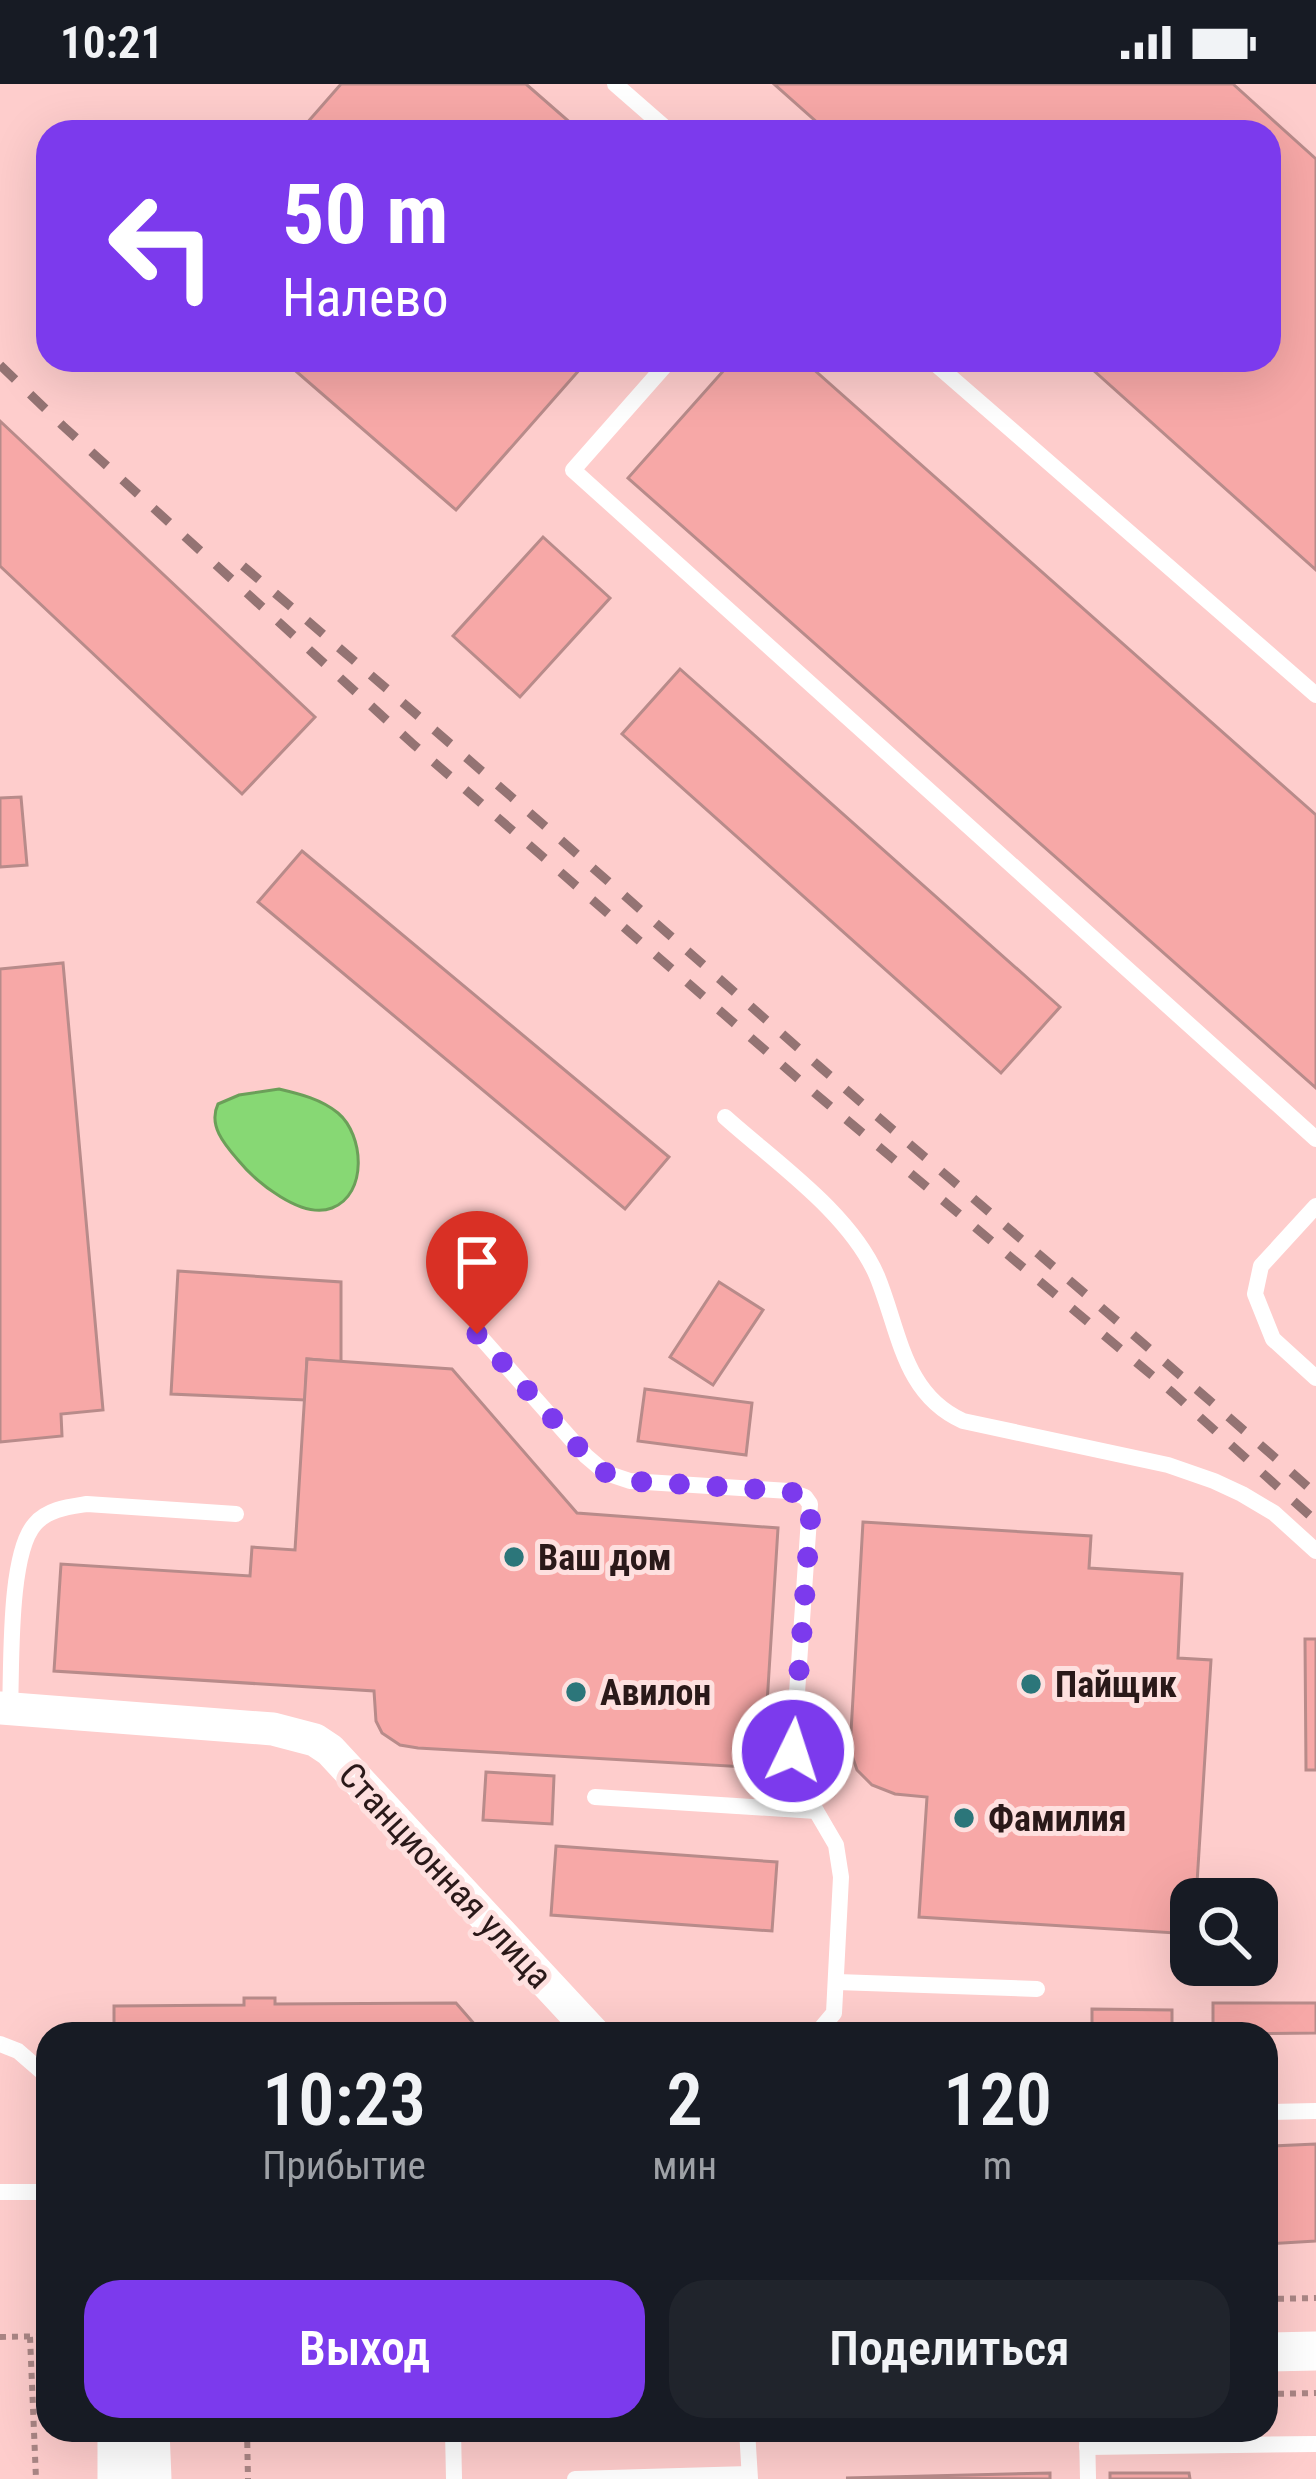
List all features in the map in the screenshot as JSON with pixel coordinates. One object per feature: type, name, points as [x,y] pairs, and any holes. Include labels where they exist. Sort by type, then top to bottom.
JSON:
[{"type":"street","name":"Станционная улица","points":[[5,1709],[273,1729],[315,1740],[330,1750],[583,2022]]},
{"type":"street","points":[[1278,2352],[1316,2351]]},
{"type":"street","points":[[117,2442],[117,2479]]},
{"type":"street","points":[[150,2442],[152,2479]]},
{"type":"lane","points":[[615,84],[656,120]]},
{"type":"lane","points":[[659,372],[573,470],[1316,1139]]},
{"type":"lane","points":[[945,372],[1316,695]]},
{"type":"lane","points":[[725,1117],[842,1221],[861,1245],[912,1373],[924,1394],[943,1412],[963,1421],[1168,1465],[1214,1481],[1274,1514],[1316,1551]]},
{"type":"lane","points":[[1316,1206],[1261,1266],[1255,1294],[1273,1339],[1316,1378]]},
{"type":"lane","points":[[477,1334],[606,1473],[630,1481],[788,1491],[806,1497],[811,1512],[793,1751],[798,1780],[836,1845],[841,1877],[834,2013],[826,2022]]},
{"type":"lane","points":[[5,1709],[17,1567],[23,1540],[38,1520],[62,1508],[87,1504],[236,1514]]},
{"type":"lane","points":[[595,1797],[816,1811]]},
{"type":"lane","points":[[837,1982],[1037,1989]]},
{"type":"lane","points":[[0,2044],[18,2050],[36,2066]]},
{"type":"lane","points":[[1278,2112],[1316,2111]]},
{"type":"lane","points":[[0,2192],[36,2192]]},
{"type":"lane","points":[[453,2442],[454,2479]]},
{"type":"lane","points":[[575,2479],[749,2477],[748,2442]]},
{"type":"lane","points":[[1087,2442],[1088,2479]]},
{"type":"lane","points":[[1224,2442],[1316,2444]]},
{"type":"path","points":[[1278,2299],[1316,2298]]},
{"type":"path","points":[[30,2337],[36,2479]]},
{"type":"path","points":[[0,2338],[36,2337]]},
{"type":"path","points":[[1278,2394],[1316,2393]]},
{"type":"path","points":[[247,2442],[248,2479]]},
{"type":"shaded area","points":[[279,1089],[331,1108],[353,1135],[357,1178],[344,1201],[332,1208],[307,1209],[281,1197],[246,1169],[219,1134],[218,1104],[239,1095]]},
{"type":"building","points":[[341,84],[526,84],[567,120],[310,120]]},
{"type":"building","points":[[774,84],[1233,84],[1273,120],[814,120]]},
{"type":"building","points":[[1281,127],[1316,159],[1316,570],[1095,372],[1281,372]]},
{"type":"building","points":[[297,372],[577,372],[456,510]]},
{"type":"building","points":[[722,372],[817,372],[1316,815],[1316,1088],[628,478]]},
{"type":"building","points":[[0,421],[315,717],[242,794],[0,566]]},
{"type":"building","points":[[543,537],[610,598],[520,697],[453,636]]},
{"type":"building","points":[[680,669],[1060,1007],[1001,1073],[622,734]]},
{"type":"building","points":[[21,797],[27,865],[0,867],[0,798]]},
{"type":"building","points":[[302,851],[669,1157],[625,1209],[258,902]]},
{"type":"building","points":[[63,963],[103,1410],[61,1414],[62,1436],[0,1442],[0,969]]},
{"type":"building","points":[[178,1271],[341,1282],[341,1362],[307,1359],[305,1400],[171,1394]]},
{"type":"building","points":[[719,1282],[763,1310],[713,1385],[670,1357]]},
{"type":"building","name":"Ваш дом","points":[[307,1359],[452,1369],[577,1513],[778,1528],[763,1768],[418,1748],[400,1745],[382,1733],[376,1721],[374,1691],[54,1671],[61,1564],[250,1576],[252,1547],[295,1550]]},
{"type":"building","points":[[645,1389],[752,1403],[746,1455],[638,1441]]},
{"type":"building","points":[[863,1522],[1091,1536],[1089,1568],[1182,1574],[1178,1658],[1211,1660],[1197,1878],[1170,1878],[1170,1933],[919,1917],[927,1797],[895,1794],[872,1785],[857,1770],[850,1750]]},
{"type":"building","points":[[1305,1639],[1316,1639],[1316,1770],[1306,1770]]},
{"type":"building","points":[[486,1772],[554,1776],[552,1824],[483,1820]]},
{"type":"building","points":[[556,1846],[777,1862],[772,1931],[551,1915]]},
{"type":"building","points":[[244,1998],[275,1998],[275,2004],[456,2003],[473,2022],[114,2022],[114,2006],[244,2005]]},
{"type":"building","points":[[1213,2003],[1316,2003],[1316,2033],[1278,2033],[1278,2022],[1213,2022]]},
{"type":"building","points":[[1092,2009],[1172,2010],[1172,2022],[1092,2022]]},
{"type":"building","points":[[1316,2144],[1316,2241],[1278,2243],[1278,2146]]},
{"type":"building","points":[[1050,2473],[1050,2479],[846,2478]]},
{"type":"building","points":[[1110,2473],[1189,2473],[1190,2479],[1110,2479]]},
{"type":"railway","points":[[0,365],[413,744],[811,1090],[1173,1393],[1316,1521]]},
{"type":"railway","points":[[243,566],[1316,1494]]},
{"type":"place","name":"Ваш дом","points":[[514,1557]]},
{"type":"place","name":"Пайщик","points":[[1031,1684]]},
{"type":"place","name":"Авилон","points":[[576,1692]]},
{"type":"place","name":"Фамилия","points":[[964,1818]]},
{"type":"route","points":[[477,1334],[606,1473],[630,1481],[788,1491],[806,1497],[811,1512],[793,1751]]}]
